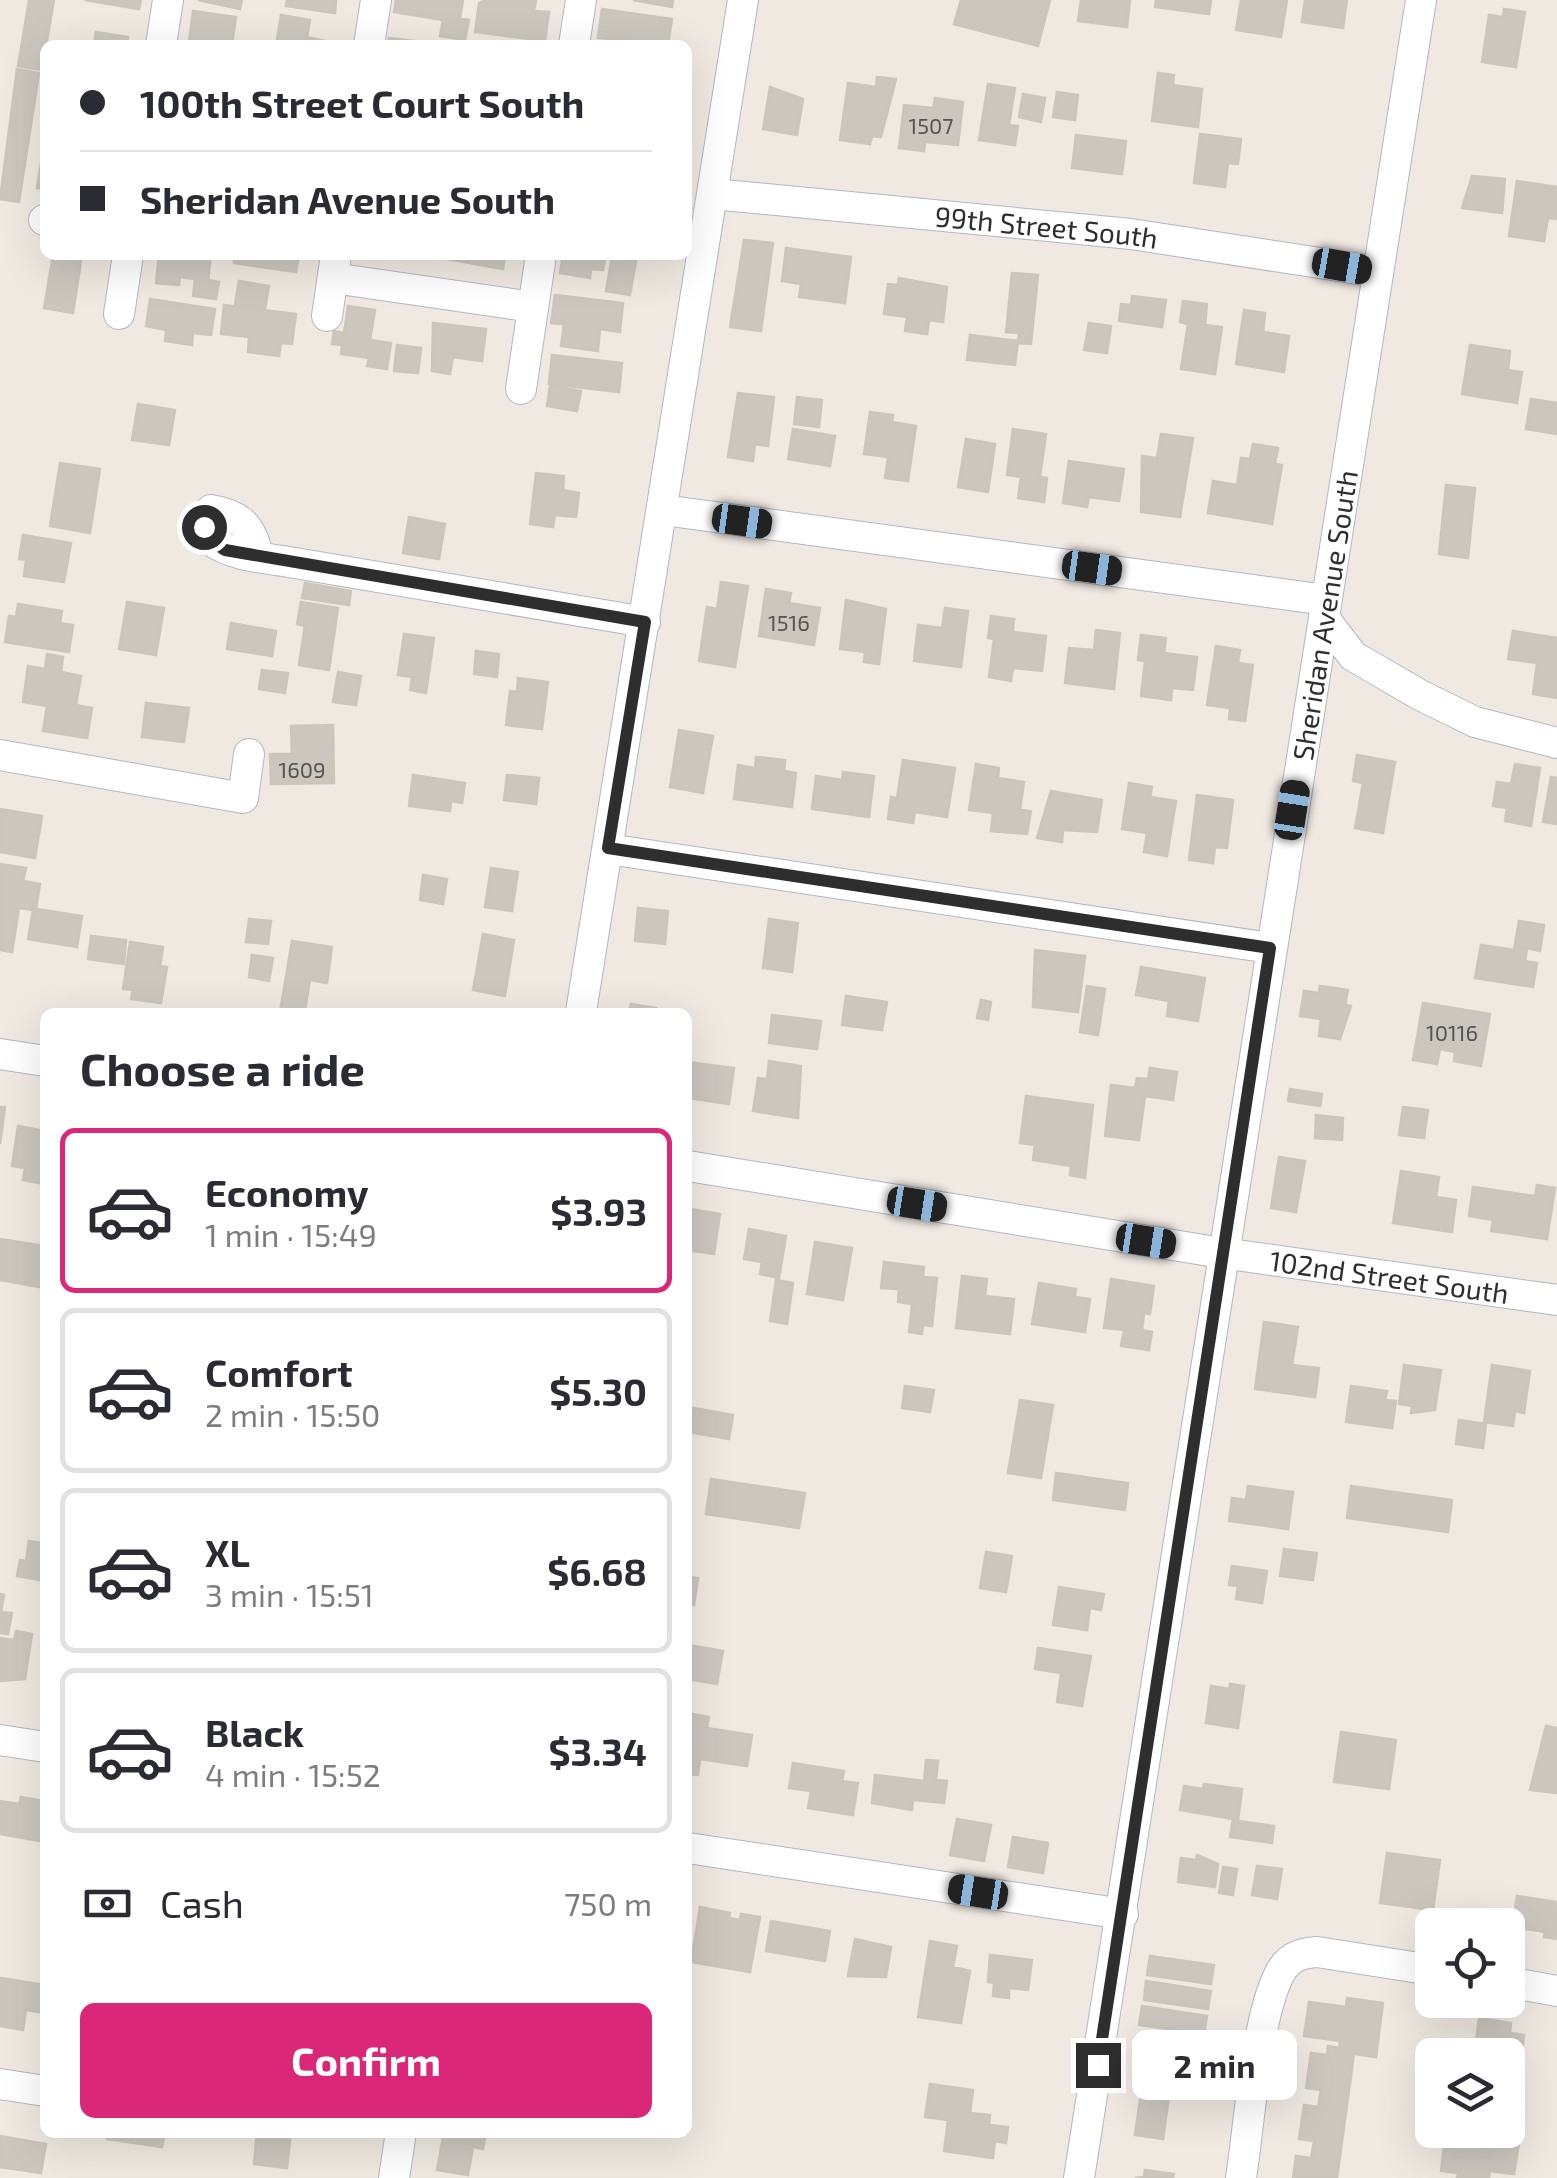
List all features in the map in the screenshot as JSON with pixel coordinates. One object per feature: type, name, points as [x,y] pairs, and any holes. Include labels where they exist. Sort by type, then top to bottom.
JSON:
[{"type":"street","points":[[161,40],[168,0]]},
{"type":"street","points":[[370,40],[376,0]]},
{"type":"street","points":[[575,40],[581,0]]},
{"type":"street","points":[[581,1008],[664,510],[743,0]]},
{"type":"street","name":"Sheridan Avenue South","points":[[1079,2178],[1421,0]]},
{"type":"street","name":"99th Street South","points":[[712,194],[1132,234],[1378,272]]},
{"type":"street","points":[[120,314],[127,260]]},
{"type":"street","points":[[521,389],[541,260]]},
{"type":"street","points":[[327,316],[334,266],[533,308]]},
{"type":"street","points":[[664,510],[1325,609],[1352,656],[1420,696],[1475,722],[1557,743]]},
{"type":"street","points":[[258,556],[645,622]]},
{"type":"street","points":[[0,755],[243,798],[249,754]]},
{"type":"street","points":[[608,848],[1270,948]]},
{"type":"street","points":[[0,1054],[40,1061]]},
{"type":"street","name":"102nd Street South","points":[[692,1167],[1222,1253],[1557,1300]]},
{"type":"street","points":[[0,1740],[40,1746]]},
{"type":"street","points":[[692,1849],[1123,1914]]},
{"type":"street","points":[[1241,2178],[1270,2005],[1280,1972],[1290,1960],[1317,1952],[1415,1967]]},
{"type":"street","points":[[1525,1985],[1557,1991]]},
{"type":"street","points":[[0,2084],[40,2090]]},
{"type":"street","points":[[394,2178],[400,2138]]},
{"type":"building","points":[[29,0],[54,0],[47,40],[40,40],[40,70],[18,66]]},
{"type":"building","points":[[85,0],[141,0],[139,9]]},
{"type":"building","points":[[198,0],[242,0],[240,9]]},
{"type":"building","points":[[287,0],[336,0],[335,13],[286,6]]},
{"type":"building","points":[[396,0],[463,0],[460,18],[469,20],[465,40],[440,36],[443,20],[394,12]]},
{"type":"building","points":[[536,0],[534,11],[549,12],[545,40],[475,32],[479,3]]},
{"type":"building","points":[[633,0],[673,0],[672,7]]},
{"type":"building","points":[[961,0],[1050,0],[1038,46],[954,24]]},
{"type":"building","points":[[1081,0],[1130,0],[1127,27],[1078,21]]},
{"type":"building","points":[[1156,0],[1211,0],[1209,14],[1155,7]]},
{"type":"building","points":[[1241,0],[1287,0],[1281,37],[1236,30]]},
{"type":"building","points":[[1305,0],[1347,0],[1343,28],[1302,22]]},
{"type":"building","points":[[602,9],[672,19],[669,40],[598,38]]},
{"type":"building","points":[[1504,9],[1525,12],[1516,67],[1482,62],[1489,15],[1503,17]]},
{"type":"building","points":[[193,11],[236,17],[233,40],[189,40]]},
{"type":"building","points":[[281,15],[310,20],[307,37],[320,40],[277,40]]},
{"type":"building","points":[[96,32],[128,37],[128,40],[95,40]]},
{"type":"building","points":[[17,69],[39,73],[19,202],[0,199]]},
{"type":"building","points":[[1158,73],[1174,75],[1173,85],[1202,89],[1198,127],[1152,121]]},
{"type":"building","points":[[877,77],[896,79],[881,137],[872,136],[870,144],[840,140],[848,83],[876,87]]},
{"type":"building","points":[[988,84],[1015,88],[1009,125],[1018,126],[1015,145],[979,140]]},
{"type":"building","points":[[770,87],[803,99],[797,135],[763,129]]},
{"type":"building","points":[[1057,92],[1078,95],[1075,120],[1053,117]]},
{"type":"building","points":[[1023,94],[1045,98],[1041,122],[1019,117]]},
{"type":"building","points":[[935,98],[963,102],[958,145],[925,142],[924,151],[899,148],[904,105],[933,108]]},
{"type":"building","points":[[1200,134],[1241,139],[1238,164],[1228,163],[1225,187],[1194,183]]},
{"type":"building","points":[[1076,135],[1126,141],[1122,174],[1072,168]]},
{"type":"building","points":[[1472,176],[1505,179],[1502,213],[1462,208]]},
{"type":"building","points":[[1517,181],[1557,187],[1557,219],[1548,218],[1544,241],[1509,236]]},
{"type":"building","points":[[744,240],[773,243],[761,331],[730,327]]},
{"type":"building","points":[[786,248],[851,257],[845,303],[799,297],[801,284],[782,281]]},
{"type":"building","points":[[52,260],[81,260],[73,313],[44,308]]},
{"type":"building","points":[[158,260],[210,260],[208,280],[219,282],[216,299],[193,296],[195,279],[180,277],[179,285],[156,283]]},
{"type":"building","points":[[234,260],[298,260],[296,272],[234,263]]},
{"type":"building","points":[[453,260],[504,260],[503,269]]},
{"type":"building","points":[[562,260],[605,260],[603,270],[591,269],[590,278],[560,273]]},
{"type":"building","points":[[611,260],[636,261],[630,295],[606,291]]},
{"type":"building","points":[[1012,273],[1038,275],[1031,344],[1018,343],[1019,333],[1006,332]]},
{"type":"building","points":[[899,278],[947,287],[943,322],[929,320],[927,334],[905,331],[907,317],[884,314],[888,284],[898,285]]},
{"type":"building","points":[[239,281],[269,286],[265,309],[235,304]]},
{"type":"building","points":[[555,295],[623,303],[620,332],[600,329],[598,351],[561,346],[564,324],[551,323]]},
{"type":"building","points":[[1132,296],[1166,300],[1162,327],[1119,321],[1121,304],[1131,305]]},
{"type":"building","points":[[150,299],[215,309],[211,335],[193,333],[192,345],[165,341],[166,330],[146,326]]},
{"type":"building","points":[[1183,301],[1207,304],[1205,325],[1222,327],[1215,374],[1181,369],[1188,324],[1180,322]]},
{"type":"building","points":[[224,305],[296,314],[292,344],[281,343],[279,356],[248,352],[249,337],[221,334]]},
{"type":"building","points":[[348,306],[375,310],[370,340],[391,343],[387,369],[367,366],[369,358],[341,354],[342,345],[332,344],[334,331],[344,333]]},
{"type":"building","points":[[1244,310],[1265,313],[1263,332],[1289,336],[1284,372],[1236,364]]},
{"type":"building","points":[[433,323],[486,329],[482,361],[453,357],[450,374],[432,371]]},
{"type":"building","points":[[1089,323],[1111,326],[1107,353],[1084,350]]},
{"type":"building","points":[[970,335],[1018,341],[1015,365],[967,360]]},
{"type":"building","points":[[397,345],[421,348],[418,373],[394,371]]},
{"type":"building","points":[[1470,345],[1510,351],[1508,370],[1522,372],[1517,403],[1462,394]]},
{"type":"building","points":[[552,355],[622,363],[619,392],[549,384]]},
{"type":"building","points":[[550,386],[581,391],[577,411],[547,406]]},
{"type":"building","points":[[738,393],[774,397],[768,446],[755,444],[753,461],[728,457]]},
{"type":"building","points":[[797,397],[822,400],[819,427],[794,424]]},
{"type":"building","points":[[1531,399],[1557,403],[1557,434],[1526,429]]},
{"type":"building","points":[[138,404],[175,410],[169,445],[132,440]]},
{"type":"building","points":[[870,412],[893,415],[892,422],[916,426],[908,481],[885,478],[888,457],[864,454]]},
{"type":"building","points":[[793,429],[835,436],[830,466],[788,459]]},
{"type":"building","points":[[1013,429],[1046,434],[1040,477],[1047,478],[1044,502],[1018,498],[1021,477],[1007,475]]},
{"type":"building","points":[[1161,434],[1193,438],[1180,517],[1141,512],[1142,456],[1157,458]]},
{"type":"building","points":[[966,439],[995,444],[988,492],[958,487]]},
{"type":"building","points":[[1253,444],[1278,448],[1275,464],[1282,465],[1272,524],[1208,513],[1213,481],[1237,485],[1241,458],[1250,459]]},
{"type":"building","points":[[1069,461],[1124,469],[1119,501],[1089,497],[1087,507],[1063,503]]},
{"type":"building","points":[[60,463],[100,469],[90,533],[50,526]]},
{"type":"building","points":[[536,473],[564,476],[563,490],[579,493],[576,517],[555,515],[553,527],[530,524]]},
{"type":"building","points":[[1446,485],[1475,488],[1468,558],[1439,554]]},
{"type":"building","points":[[409,517],[445,524],[439,559],[403,553]]},
{"type":"building","points":[[23,535],[71,543],[64,582],[24,576],[26,560],[19,559]]},
{"type":"building","points":[[721,582],[748,586],[735,667],[699,661],[707,607],[717,609]]},
{"type":"building","points":[[305,583],[351,591],[349,605],[302,598]]},
{"type":"building","points":[[766,589],[791,593],[789,603],[820,608],[814,645],[759,636]]},
{"type":"building","points":[[846,600],[886,609],[879,664],[864,662],[865,652],[840,649]]},
{"type":"building","points":[[127,602],[164,608],[156,655],[119,649]]},
{"type":"building","points":[[301,602],[338,608],[329,670],[299,665],[305,626],[297,624]]},
{"type":"building","points":[[18,604],[62,611],[60,623],[73,625],[69,652],[5,642],[9,616],[16,617]]},
{"type":"building","points":[[945,608],[968,611],[961,667],[914,661],[918,625],[942,628]]},
{"type":"building","points":[[991,616],[1014,619],[1013,632],[1046,636],[1042,671],[1013,668],[1011,681],[989,677],[994,639],[988,638]]},
{"type":"building","points":[[231,623],[276,631],[272,656],[227,649]]},
{"type":"building","points":[[1096,630],[1120,633],[1114,689],[1065,683],[1069,648],[1094,650]]},
{"type":"building","points":[[1513,631],[1557,638],[1557,698],[1533,694],[1537,663],[1508,659]]},
{"type":"building","points":[[404,634],[434,638],[426,693],[410,690],[412,677],[398,675]]},
{"type":"building","points":[[1141,635],[1166,638],[1164,653],[1197,657],[1193,690],[1172,688],[1171,700],[1141,696],[1145,661],[1138,660]]},
{"type":"building","points":[[1216,646],[1240,650],[1238,663],[1253,665],[1245,721],[1229,719],[1230,708],[1207,705]]},
{"type":"building","points":[[476,651],[499,654],[497,677],[474,674]]},
{"type":"building","points":[[47,654],[63,657],[61,672],[81,676],[76,705],[92,708],[87,738],[43,731],[47,706],[23,702],[28,666],[45,669]]},
{"type":"building","points":[[262,670],[288,673],[285,693],[259,689]]},
{"type":"building","points":[[338,672],[361,676],[356,705],[333,702]]},
{"type":"building","points":[[518,678],[548,682],[542,729],[506,725],[510,691],[517,692]]},
{"type":"building","points":[[146,703],[189,708],[184,742],[142,737]]},
{"type":"building","points":[[333,725],[334,783],[271,784],[270,754],[292,754],[291,726]]},
{"type":"building","points":[[679,730],[713,736],[703,793],[670,787]]},
{"type":"building","points":[[1357,755],[1395,762],[1383,833],[1355,828],[1363,783],[1353,781]]},
{"type":"building","points":[[756,757],[785,760],[784,771],[796,773],[792,807],[734,799],[738,765],[755,768]]},
{"type":"building","points":[[903,760],[955,768],[947,817],[915,812],[913,823],[888,819],[891,797],[897,798]]},
{"type":"building","points":[[976,764],[999,768],[998,778],[1024,782],[1020,810],[1031,811],[1027,834],[991,831],[993,813],[969,810]]},
{"type":"building","points":[[1515,764],[1540,768],[1531,826],[1505,821],[1507,808],[1493,806],[1497,782],[1511,784]]},
{"type":"building","points":[[843,772],[874,776],[869,817],[812,809],[816,776],[842,780]]},
{"type":"building","points":[[413,775],[465,783],[462,803],[451,801],[450,811],[409,806]]},
{"type":"building","points":[[507,775],[539,778],[536,804],[504,800]]},
{"type":"building","points":[[1551,777],[1557,778],[1557,824],[1543,822]]},
{"type":"building","points":[[1129,783],[1152,787],[1150,797],[1176,801],[1167,856],[1144,852],[1147,833],[1122,829]]},
{"type":"building","points":[[1051,791],[1102,800],[1097,832],[1063,830],[1062,842],[1037,838]]},
{"type":"building","points":[[1197,795],[1233,800],[1227,848],[1215,847],[1213,863],[1189,860]]},
{"type":"building","points":[[0,809],[42,816],[35,858],[0,852]]},
{"type":"building","points":[[0,864],[26,868],[23,881],[40,884],[36,909],[82,916],[77,947],[28,939],[33,910],[19,908],[12,952],[0,950]]},
{"type":"building","points":[[491,868],[518,872],[512,911],[485,907]]},
{"type":"building","points":[[423,875],[447,879],[443,904],[420,900]]},
{"type":"building","points":[[638,908],[668,911],[665,944],[635,941]]},
{"type":"building","points":[[249,919],[271,921],[268,944],[246,942]]},
{"type":"building","points":[[769,919],[798,923],[792,972],[763,968]]},
{"type":"building","points":[[1519,921],[1544,925],[1540,951],[1527,948],[1525,961],[1537,963],[1533,987],[1475,978],[1481,945],[1514,950]]},
{"type":"building","points":[[483,934],[514,940],[505,996],[473,990]]},
{"type":"building","points":[[91,936],[126,940],[124,964],[88,959]]},
{"type":"building","points":[[292,941],[332,947],[327,983],[310,980],[305,1008],[281,1008]]},
{"type":"building","points":[[130,942],[163,947],[160,966],[167,967],[161,1003],[131,999],[133,990],[123,989]]},
{"type":"building","points":[[1035,950],[1085,956],[1078,1012],[1033,1007]]},
{"type":"building","points":[[252,955],[273,958],[269,981],[249,977]]},
{"type":"building","points":[[1141,967],[1205,978],[1198,1021],[1167,1016],[1169,1001],[1136,995]]},
{"type":"building","points":[[1087,986],[1105,989],[1098,1035],[1080,1032]]},
{"type":"building","points":[[1320,986],[1348,990],[1345,1005],[1351,1006],[1340,1039],[1319,1036],[1321,1019],[1300,1016],[1304,991],[1319,993]]},
{"type":"building","points":[[846,996],[887,1002],[882,1030],[842,1025]]},
{"type":"building","points":[[981,1000],[991,1002],[988,1020],[977,1018]]},
{"type":"building","points":[[1423,1003],[1490,1014],[1481,1066],[1454,1061],[1455,1052],[1440,1049],[1437,1064],[1413,1060]]},
{"type":"building","points":[[772,1015],[821,1021],[817,1049],[769,1043]]},
{"type":"building","points":[[769,1061],[801,1066],[798,1118],[753,1111],[758,1078],[767,1079]]},
{"type":"building","points":[[692,1063],[734,1068],[729,1104],[692,1099]]},
{"type":"building","points":[[1150,1068],[1177,1072],[1173,1100],[1145,1096],[1139,1140],[1105,1136],[1111,1085],[1135,1088],[1137,1078],[1148,1079]]},
{"type":"building","points":[[1290,1089],[1322,1094],[1320,1106],[1288,1101]]},
{"type":"building","points":[[1026,1096],[1093,1105],[1085,1178],[1070,1175],[1071,1166],[1033,1160],[1035,1145],[1020,1143]]},
{"type":"building","points":[[0,1107],[5,1107],[0,1144]]},
{"type":"building","points":[[1403,1107],[1428,1110],[1424,1138],[1399,1135]]},
{"type":"building","points":[[1316,1115],[1343,1118],[1342,1140],[1315,1138]]},
{"type":"building","points":[[18,1126],[40,1130],[40,1183],[23,1180],[25,1168],[12,1166]]},
{"type":"building","points":[[1279,1157],[1305,1161],[1296,1212],[1271,1208]]},
{"type":"building","points":[[1401,1171],[1439,1177],[1436,1197],[1456,1200],[1452,1232],[1393,1223]]},
{"type":"building","points":[[1537,1185],[1555,1188],[1547,1239],[1491,1231],[1493,1220],[1469,1216],[1473,1187],[1535,1196]]},
{"type":"building","points":[[692,1209],[720,1214],[714,1254],[692,1251]]},
{"type":"building","points":[[749,1229],[786,1236],[779,1278],[760,1274],[762,1262],[744,1259]]},
{"type":"building","points":[[0,1239],[40,1245],[40,1287],[0,1280]]},
{"type":"building","points":[[815,1242],[852,1248],[843,1300],[807,1294]]},
{"type":"building","points":[[884,1262],[924,1267],[923,1277],[937,1278],[932,1326],[923,1325],[922,1334],[909,1332],[912,1304],[898,1302],[899,1289],[881,1288]]},
{"type":"building","points":[[962,1276],[987,1279],[985,1296],[1014,1299],[1010,1334],[956,1328]]},
{"type":"building","points":[[1111,1279],[1154,1286],[1150,1314],[1144,1313],[1142,1330],[1152,1332],[1149,1350],[1121,1346],[1124,1330],[1104,1328]]},
{"type":"building","points":[[776,1280],[793,1283],[787,1324],[770,1321]]},
{"type":"building","points":[[1039,1283],[1076,1289],[1075,1297],[1090,1299],[1085,1332],[1032,1324]]},
{"type":"building","points":[[1264,1322],[1298,1327],[1292,1365],[1319,1368],[1315,1397],[1255,1389]]},
{"type":"building","points":[[1404,1365],[1441,1370],[1435,1410],[1411,1413],[1412,1406],[1399,1404]]},
{"type":"building","points":[[1492,1365],[1530,1371],[1524,1413],[1515,1411],[1513,1426],[1484,1422]]},
{"type":"building","points":[[905,1386],[934,1390],[930,1412],[902,1408]]},
{"type":"building","points":[[1351,1386],[1387,1391],[1385,1400],[1396,1401],[1392,1428],[1346,1422]]},
{"type":"building","points":[[1020,1400],[1053,1405],[1041,1478],[1008,1473]]},
{"type":"building","points":[[692,1408],[733,1415],[729,1439],[692,1433]]},
{"type":"building","points":[[1459,1420],[1486,1424],[1483,1448],[1456,1444]]},
{"type":"building","points":[[1056,1473],[1128,1483],[1125,1510],[1053,1500]]},
{"type":"building","points":[[711,1479],[805,1493],[799,1528],[706,1514]]},
{"type":"building","points":[[1248,1486],[1293,1492],[1288,1529],[1229,1521],[1232,1498],[1246,1500]]},
{"type":"building","points":[[1351,1486],[1452,1500],[1448,1532],[1347,1518]]},
{"type":"building","points":[[29,1541],[40,1543],[40,1580],[17,1576],[20,1560],[26,1561]]},
{"type":"building","points":[[1284,1549],[1317,1553],[1313,1580],[1280,1576]]},
{"type":"building","points":[[986,1552],[1012,1556],[1006,1592],[980,1588]]},
{"type":"building","points":[[1232,1566],[1267,1571],[1262,1603],[1236,1599],[1238,1586],[1229,1585]]},
{"type":"building","points":[[692,1577],[698,1578],[692,1605]]},
{"type":"building","points":[[1059,1587],[1104,1594],[1101,1610],[1090,1608],[1087,1630],[1053,1625]]},
{"type":"building","points":[[0,1594],[4,1595],[1,1612],[12,1613],[8,1634],[0,1633]]},
{"type":"building","points":[[16,1631],[32,1634],[25,1679],[0,1681],[0,1638],[14,1640]]},
{"type":"building","points":[[692,1646],[723,1651],[717,1684],[692,1680]]},
{"type":"building","points":[[1038,1648],[1091,1656],[1082,1706],[1057,1702],[1061,1673],[1035,1669]]},
{"type":"building","points":[[1230,1684],[1244,1686],[1238,1728],[1206,1723],[1211,1686],[1229,1689]]},
{"type":"building","points":[[692,1714],[709,1717],[707,1728],[752,1735],[747,1766],[700,1759],[698,1775],[692,1774]]},
{"type":"building","points":[[1546,1726],[1557,1728],[1557,1793],[1530,1790]]},
{"type":"building","points":[[1341,1732],[1396,1740],[1389,1789],[1334,1782]]},
{"type":"building","points":[[926,1760],[938,1761],[936,1780],[947,1781],[944,1803],[913,1800],[912,1810],[872,1803],[875,1775],[924,1781]]},
{"type":"building","points":[[793,1763],[844,1771],[842,1781],[858,1783],[853,1815],[808,1808],[811,1791],[789,1788]]},
{"type":"building","points":[[1204,1784],[1242,1789],[1238,1821],[1274,1826],[1272,1843],[1230,1837],[1233,1819],[1180,1810],[1184,1786],[1203,1789]]},
{"type":"building","points":[[21,1797],[40,1800],[40,1841],[0,1834],[0,1801],[19,1804]]},
{"type":"building","points":[[957,1819],[991,1825],[984,1861],[950,1855]]},
{"type":"building","points":[[1013,1837],[1048,1843],[1043,1873],[1008,1867]]},
{"type":"building","points":[[1387,1853],[1440,1860],[1433,1908],[1380,1903]]},
{"type":"building","points":[[1197,1855],[1218,1864],[1215,1887],[1178,1882],[1181,1858],[1196,1860]]},
{"type":"building","points":[[1257,1866],[1282,1869],[1277,1899],[1252,1895]]},
{"type":"building","points":[[1223,1867],[1237,1869],[1233,1895],[1219,1893]]},
{"type":"building","points":[[1517,1896],[1557,1902],[1557,1939],[1544,1937],[1545,1932],[1525,1929],[1525,1908],[1515,1908]]},
{"type":"building","points":[[700,1907],[730,1913],[729,1918],[740,1920],[741,1914],[760,1917],[750,1972],[692,1962]]},
{"type":"building","points":[[771,1921],[830,1931],[825,1961],[766,1951]]},
{"type":"building","points":[[855,1939],[891,1947],[886,1977],[848,1976]]},
{"type":"building","points":[[930,1941],[957,1946],[953,1967],[970,1971],[961,2023],[918,2017]]},
{"type":"building","points":[[990,1955],[1032,1960],[1028,1990],[1009,1988],[1009,1998],[993,1996],[994,1983],[988,1982]]},
{"type":"building","points":[[1150,1956],[1214,1965],[1211,1984],[1147,1975]]},
{"type":"building","points":[[1,1978],[40,1984],[40,2012],[26,2010],[23,2030],[0,2026]]},
{"type":"building","points":[[1146,1981],[1211,1991],[1208,2009],[1144,2000]]},
{"type":"building","points":[[1347,1998],[1383,2003],[1376,2057],[1354,2054],[1337,2178],[1293,2178],[1296,2156],[1311,2158],[1314,2141],[1299,2139],[1304,2105],[1318,2107],[1321,2090],[1306,2088],[1311,2053],[1327,2055],[1328,2046],[1339,2048],[1340,2041],[1304,2036],[1309,2002],[1346,2007]]},
{"type":"building","points":[[1142,2006],[1207,2016],[1204,2034],[1139,2025]]},
{"type":"building","points":[[1479,2018],[1511,2023],[1510,2033],[1524,2035],[1524,2038],[1476,2038]]},
{"type":"building","points":[[1147,2050],[1175,2054],[1163,2139],[1135,2135]]},
{"type":"building","points":[[930,2084],[973,2090],[970,2113],[990,2115],[989,2125],[1008,2127],[1006,2143],[995,2141],[993,2158],[944,2151],[948,2120],[925,2117]]},
{"type":"building","points":[[0,2136],[46,2144],[41,2173],[0,2167]]},
{"type":"building","points":[[107,2138],[164,2138],[162,2147]]},
{"type":"building","points":[[256,2138],[290,2138],[287,2168],[254,2164]]},
{"type":"building","points":[[443,2138],[485,2138],[483,2149],[473,2147],[468,2175],[437,2170]]},
{"type":"building","points":[[1444,2148],[1518,2148],[1514,2174],[1490,2171],[1489,2178],[1457,2178],[1458,2173],[1441,2171]]},
{"type":"building","points":[[1145,2170],[1174,2174],[1173,2178],[1135,2178],[1144,2177]]},
{"type":"route","points":[[204,527],[210,540],[225,550],[645,622],[608,848],[1270,948],[1098,2065]]}]
